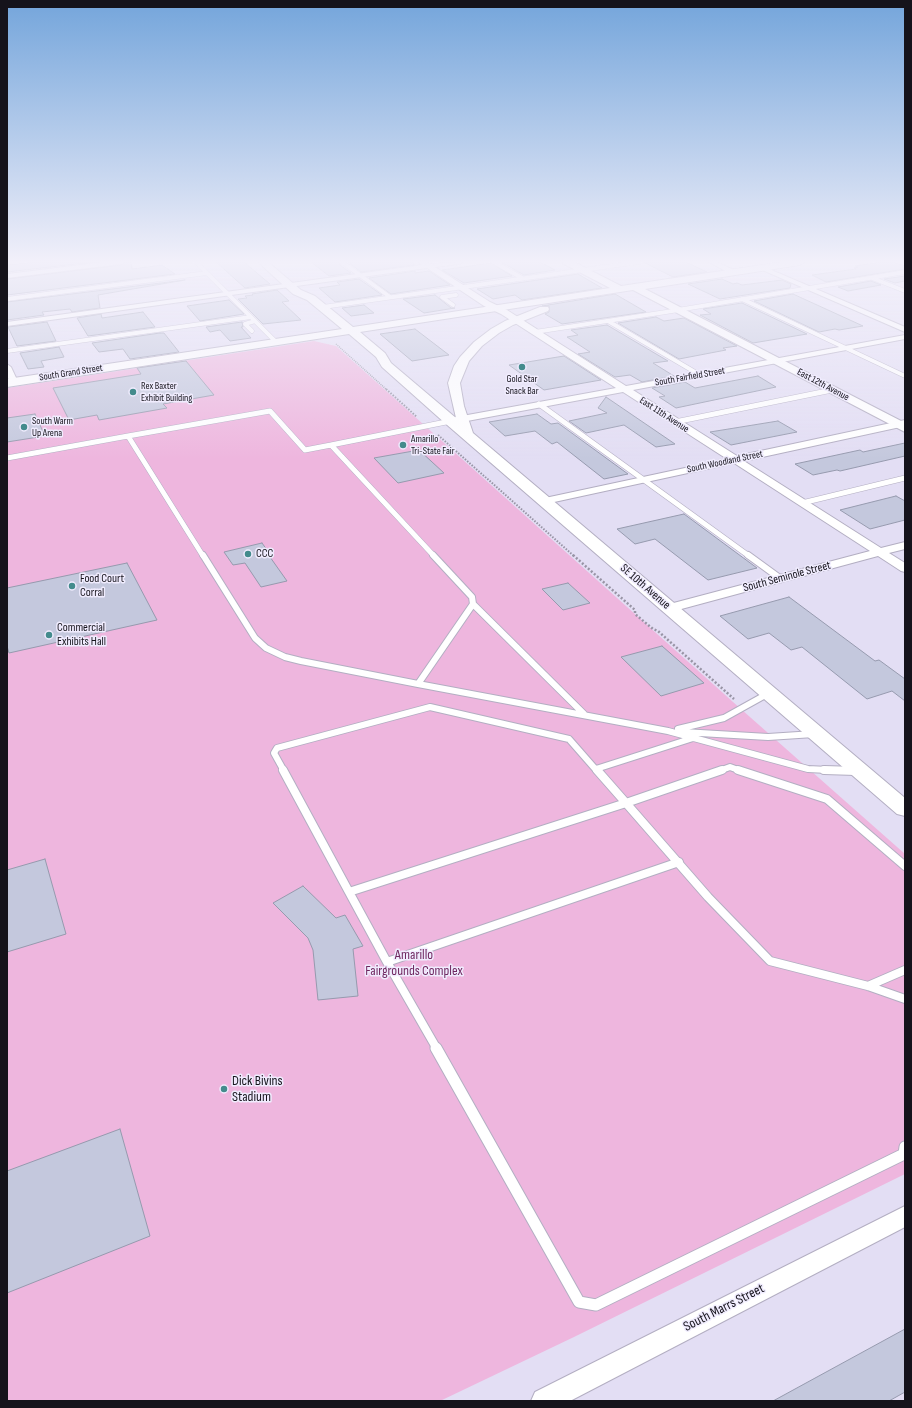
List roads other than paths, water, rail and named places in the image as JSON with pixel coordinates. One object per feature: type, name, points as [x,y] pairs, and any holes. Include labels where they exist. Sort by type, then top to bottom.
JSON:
[{"type":"main road","points":[[326,328],[335,338],[367,358],[386,365]]},
{"type":"main road","points":[[349,328],[381,355],[386,365]]},
{"type":"main road","name":"South Grand Street","points":[[10,382],[302,338],[335,338],[352,330],[367,328]]},
{"type":"main road","points":[[422,396],[448,390],[454,383],[460,366],[469,352],[490,334],[502,328]]},
{"type":"main road","name":"East 12th Avenue","points":[[711,328],[903,425]]},
{"type":"main road","points":[[302,338],[332,340],[345,344]]},
{"type":"main road","name":"SE 10th Avenue","points":[[386,365],[422,396],[456,420],[468,435],[905,809]]},
{"type":"main road","points":[[454,383],[456,420]]},
{"type":"street","name":"East 11th Avenue","points":[[528,328],[905,568]]},
{"type":"street","name":"South Fairfield Street","points":[[456,420],[905,337]]},
{"type":"street","points":[[7,367],[10,382]]},
{"type":"street","name":"South Woodland Street","points":[[545,501],[903,425]]},
{"type":"street","name":"South Seminole Street","points":[[670,608],[905,545]]},
{"type":"street","name":"South Marrs Street","points":[[544,1401],[905,1216]]},
{"type":"lane","points":[[7,351],[174,328]]},
{"type":"lane","points":[[250,328],[252,331]]},
{"type":"lane","points":[[261,328],[276,342]]},
{"type":"lane","points":[[535,332],[563,328]]},
{"type":"lane","points":[[619,328],[700,375]]},
{"type":"lane","points":[[803,328],[905,376]]},
{"type":"lane","points":[[675,422],[832,390]]},
{"type":"lane","points":[[539,404],[781,579]]},
{"type":"lane","points":[[7,458],[270,411],[304,450],[456,420]]},
{"type":"lane","points":[[128,436],[256,638],[266,648],[285,657],[418,684],[668,731],[808,769],[860,771]]},
{"type":"lane","points":[[331,445],[472,597],[473,604],[584,714]]},
{"type":"lane","points":[[802,503],[905,478]]},
{"type":"lane","points":[[418,684],[473,604]]},
{"type":"lane","points":[[668,731],[724,718],[769,693]]},
{"type":"lane","points":[[905,999],[868,986],[770,961],[708,896],[569,739],[430,707],[277,748],[274,753],[387,962],[506,1170],[579,1302],[596,1305],[904,1154],[905,1147]]},
{"type":"lane","points":[[668,731],[768,737],[816,733]]},
{"type":"lane","points":[[596,769],[694,738]]},
{"type":"lane","points":[[349,892],[730,768],[827,799],[905,866]]},
{"type":"lane","points":[[387,962],[679,862]]},
{"type":"lane","points":[[868,986],[905,970]]},
{"type":"place","name":"Gold Star Snack Bar","points":[[522,367]]},
{"type":"place","name":"Rex Baxter Exhibit Building","points":[[133,392]]},
{"type":"place","name":"South Warm Up Arena","points":[[24,427]]},
{"type":"place","name":"Amarillo Tri-State Fair","points":[[403,445]]},
{"type":"place","name":"CCC","points":[[248,554]]},
{"type":"place","name":"Food Court Corral","points":[[72,586]]},
{"type":"place","name":"Commercial Exhibits Hall","points":[[49,635]]},
{"type":"place","name":"Dick Bivins Stadium","points":[[224,1089]]},
{"type":"park label","name":"Amarillo Fairgrounds Complex","points":[[414,964]]}]
